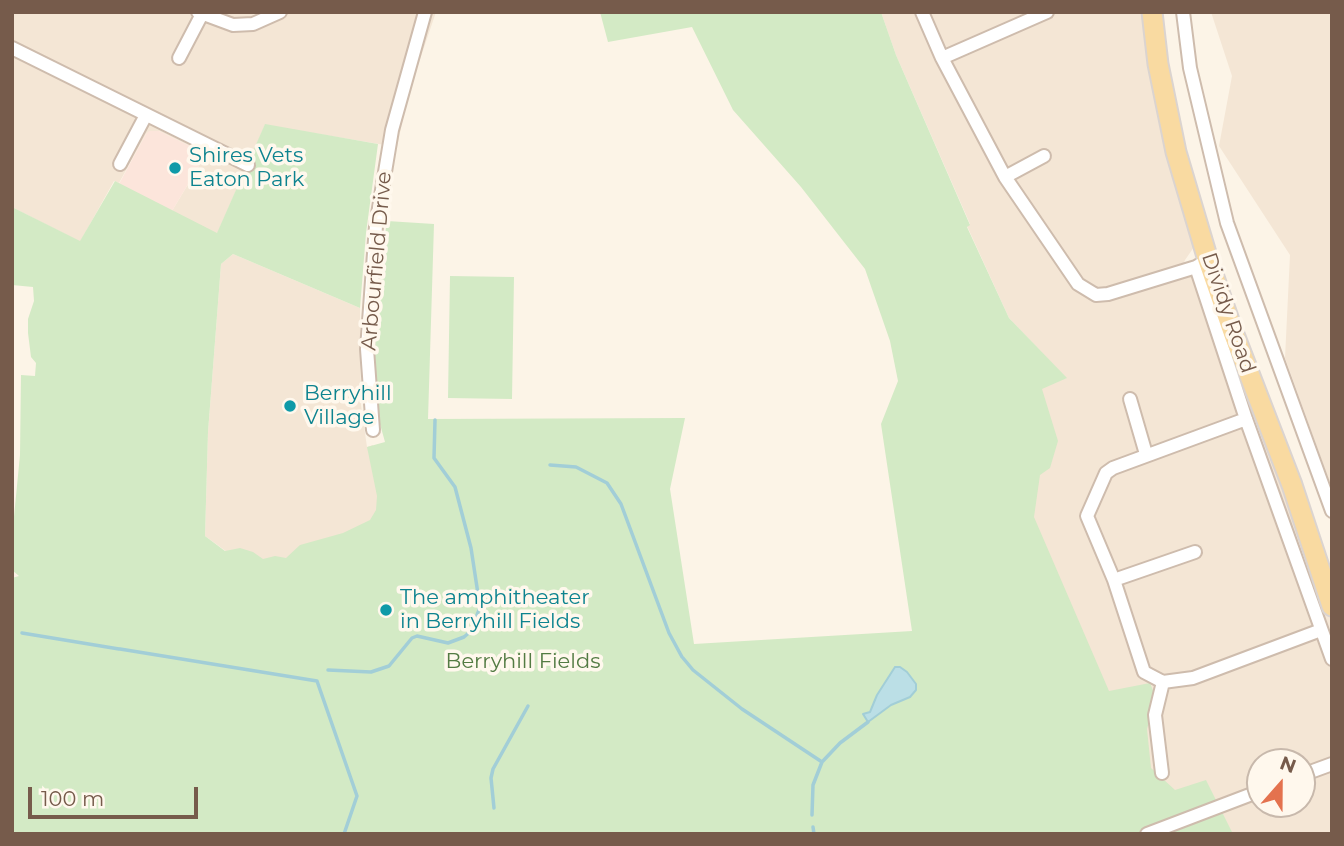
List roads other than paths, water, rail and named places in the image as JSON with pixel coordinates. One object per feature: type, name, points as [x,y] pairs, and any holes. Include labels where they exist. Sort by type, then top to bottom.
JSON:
[{"type":"main road","name":"Dividy Road","points":[[1152,12],[1158,64],[1202,263],[1233,332],[1292,485],[1332,606]]},
{"type":"street","points":[[179,58],[200,13],[233,25],[253,24],[281,12]]},
{"type":"street","name":"Arbourfield Drive","points":[[373,430],[367,349],[376,226],[392,130],[425,12]]},
{"type":"street","points":[[922,12],[942,58],[1005,177],[1068,272],[1086,291],[1096,295],[1108,294],[1202,263]]},
{"type":"street","points":[[942,58],[1047,12]]},
{"type":"street","name":"Dividy Road","points":[[1183,12],[1190,68],[1227,223],[1332,511]]},
{"type":"street","points":[[12,48],[248,165]]},
{"type":"street","points":[[120,164],[146,115]]},
{"type":"street","points":[[1005,177],[1044,156]]},
{"type":"street","name":"Dividy Road","points":[[1202,263],[1247,419],[1332,659]]},
{"type":"street","points":[[1130,399],[1146,454]]},
{"type":"street","points":[[1247,419],[1113,468],[1106,473],[1087,516],[1114,580],[1144,672],[1163,682],[1193,678],[1321,630]]},
{"type":"street","points":[[1114,580],[1195,552]]},
{"type":"street","points":[[1162,773],[1155,715],[1163,682]]},
{"type":"street","points":[[1147,834],[1246,796]]},
{"type":"water","points":[[895,667],[907,672],[916,684],[916,690],[910,697],[891,705],[868,722],[863,714],[870,712],[877,695]]},
{"type":"waterway","points":[[328,670],[371,672],[389,666],[412,638],[417,636],[448,643],[471,631],[480,607],[471,548],[455,487],[434,458],[435,420]]},
{"type":"waterway","points":[[550,465],[576,467],[607,483],[621,504],[669,633],[682,657]]},
{"type":"waterway","points":[[22,633],[119,649]]},
{"type":"waterway","points":[[120,649],[317,681]]},
{"type":"waterway","points":[[683,658],[693,670],[742,709],[822,762]]},
{"type":"waterway","points":[[317,681],[357,796],[344,834]]},
{"type":"waterway","points":[[494,808],[491,778],[493,769],[528,706]]},
{"type":"waterway","points":[[812,815],[813,785],[822,762],[840,743],[868,722]]},
{"type":"waterway","points":[[813,827],[814,834]]},
{"type":"place","name":"Shires Vets Eaton Park","points":[[175,168]]},
{"type":"place","name":"Berryhill Village","points":[[290,406]]},
{"type":"place","name":"The amphitheater in Berryhill Fields","points":[[386,610]]},
{"type":"park label","name":"Berryhill Fields","points":[[523,662]]}]
